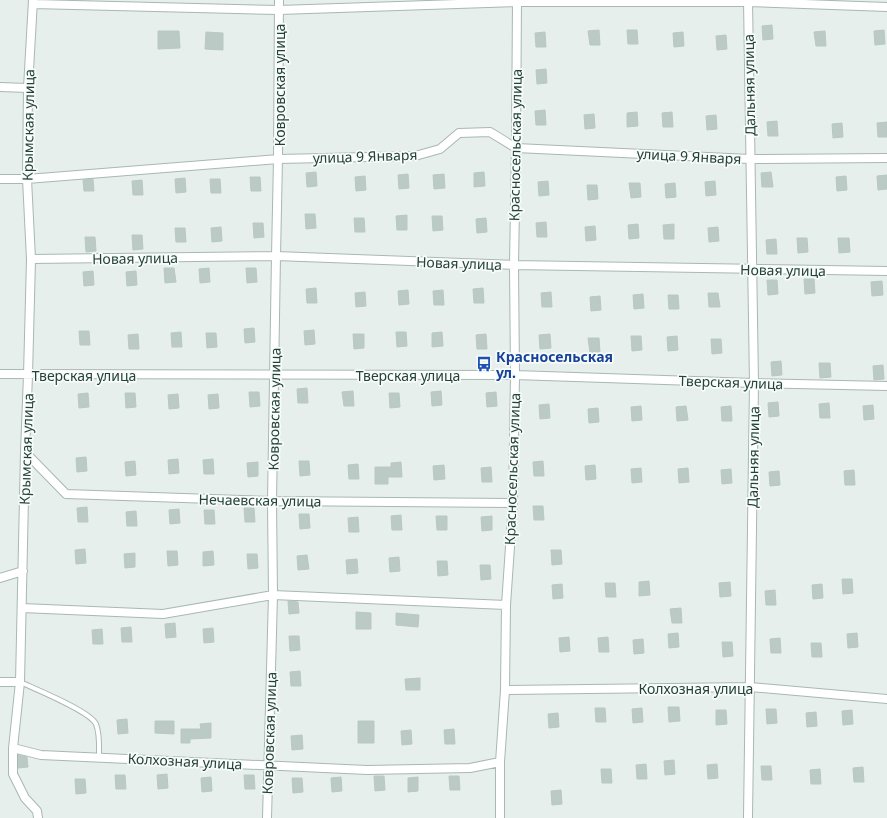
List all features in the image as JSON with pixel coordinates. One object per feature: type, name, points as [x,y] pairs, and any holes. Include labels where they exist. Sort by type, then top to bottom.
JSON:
[{"type":"street","name":"Ковровская улица","points":[[267,818],[273,595],[272,501],[275,375],[279,0]]},
{"type":"street","points":[[33,2],[279,10],[517,1],[748,1],[887,7]]},
{"type":"street","name":"Красносельская улица","points":[[500,818],[500,762],[505,690],[506,605],[513,503],[517,1]]},
{"type":"street","name":"Дальняя улица","points":[[748,1],[754,383],[748,818]]},
{"type":"street","name":"Крымская улица","points":[[33,2],[28,88],[27,179],[31,259],[23,571],[20,682],[13,748],[13,774],[25,798],[37,811],[38,818]]},
{"type":"street","points":[[0,87],[28,88]]},
{"type":"street","name":"улица 9 Января","points":[[0,179],[27,179],[278,159],[415,156],[440,149],[459,133],[490,132],[516,148],[750,159],[887,158]]},
{"type":"street","name":"Новая улица","points":[[31,259],[276,256],[514,265],[887,271]]},
{"type":"street","name":"Тверская улица","points":[[0,374],[515,375],[887,386]]},
{"type":"street","name":"Нечаевская улица","points":[[25,452],[66,494],[272,501],[513,503]]},
{"type":"street","points":[[0,578],[23,571]]},
{"type":"street","points":[[22,608],[163,614],[273,595],[506,605]]},
{"type":"street","points":[[0,682],[20,682]]},
{"type":"street","name":"Колхозная улица","points":[[505,690],[750,687],[887,699]]},
{"type":"street","name":"Колхозная улица","points":[[13,748],[41,755],[367,770],[470,768],[500,762]]},
{"type":"lane","points":[[20,682],[84,712],[95,722],[98,734],[99,758]]},
{"type":"building","points":[[772,25],[773,39],[763,40],[762,26]]},
{"type":"building","points":[[599,30],[600,45],[590,45],[588,31]]},
{"type":"building","points":[[627,30],[637,30],[638,44],[628,44]]},
{"type":"building","points":[[884,30],[885,44],[875,45],[874,31]]},
{"type":"building","points":[[158,31],[179,31],[180,48],[158,49]]},
{"type":"building","points":[[825,31],[826,46],[816,46],[814,32]]},
{"type":"building","points":[[206,32],[223,33],[223,50],[205,49]]},
{"type":"building","points":[[545,32],[546,47],[536,47],[535,33]]},
{"type":"building","points":[[683,32],[684,46],[674,47],[673,33]]},
{"type":"building","points":[[726,35],[727,49],[717,50],[716,36]]},
{"type":"building","points":[[546,69],[547,83],[537,84],[536,70]]},
{"type":"building","points":[[545,110],[546,125],[536,125],[535,111]]},
{"type":"building","points":[[637,112],[638,126],[627,127],[627,113]]},
{"type":"building","points":[[672,112],[673,127],[663,127],[662,113]]},
{"type":"building","points":[[594,114],[595,128],[585,129],[584,115]]},
{"type":"building","points":[[716,115],[717,129],[707,130],[706,116]]},
{"type":"building","points":[[777,121],[778,136],[768,136],[767,122]]},
{"type":"building","points":[[887,122],[887,137],[878,137],[877,123]]},
{"type":"building","points":[[842,123],[843,137],[833,138],[832,124]]},
{"type":"building","points":[[316,172],[317,186],[307,187],[306,173]]},
{"type":"building","points":[[484,172],[485,186],[474,187],[474,173]]},
{"type":"building","points":[[771,172],[773,187],[762,187],[761,173]]},
{"type":"building","points":[[408,174],[409,188],[399,189],[398,175]]},
{"type":"building","points":[[444,174],[445,188],[434,189],[433,175]]},
{"type":"building","points":[[887,175],[887,189],[878,190],[877,176]]},
{"type":"building","points":[[365,176],[366,190],[356,191],[355,177]]},
{"type":"building","points":[[846,176],[847,190],[837,191],[836,177]]},
{"type":"building","points":[[250,177],[260,177],[261,191],[251,191]]},
{"type":"building","points":[[185,178],[186,192],[176,193],[175,179]]},
{"type":"building","points":[[93,179],[94,191],[84,191],[83,180]]},
{"type":"building","points":[[210,179],[220,179],[221,193],[211,193]]},
{"type":"building","points":[[142,180],[143,195],[133,195],[132,181]]},
{"type":"building","points":[[548,181],[549,195],[539,196],[538,182]]},
{"type":"building","points":[[715,181],[716,195],[706,196],[705,182]]},
{"type":"building","points":[[629,183],[640,183],[641,197],[631,198]]},
{"type":"building","points":[[675,183],[676,197],[666,198],[665,184]]},
{"type":"building","points":[[587,185],[597,185],[598,199],[588,200]]},
{"type":"building","points":[[305,214],[315,214],[316,228],[306,229]]},
{"type":"building","points":[[407,215],[407,230],[397,230],[396,216]]},
{"type":"building","points":[[432,216],[442,216],[443,230],[433,231]]},
{"type":"building","points":[[354,218],[364,218],[365,232],[355,232]]},
{"type":"building","points":[[486,218],[487,232],[477,233],[476,219]]},
{"type":"building","points":[[546,222],[547,237],[537,237],[536,223]]},
{"type":"building","points":[[253,223],[263,223],[264,237],[254,238]]},
{"type":"building","points":[[638,224],[639,238],[629,239],[628,225]]},
{"type":"building","points":[[674,224],[674,239],[664,239],[663,225]]},
{"type":"building","points":[[595,226],[596,240],[586,241],[585,227]]},
{"type":"building","points":[[221,227],[222,241],[212,242],[211,228]]},
{"type":"building","points":[[718,227],[719,241],[709,242],[708,228]]},
{"type":"building","points":[[175,228],[185,228],[186,242],[176,242]]},
{"type":"building","points":[[132,235],[142,235],[143,249],[133,250]]},
{"type":"building","points":[[85,237],[95,237],[96,251],[86,252]]},
{"type":"building","points":[[797,238],[807,238],[808,252],[798,253]]},
{"type":"building","points":[[838,238],[849,238],[850,252],[839,253]]},
{"type":"building","points":[[776,239],[777,254],[767,254],[766,240]]},
{"type":"building","points":[[164,268],[174,268],[176,282],[165,283]]},
{"type":"building","points":[[209,268],[210,282],[200,283],[199,269]]},
{"type":"building","points":[[246,268],[256,268],[257,282],[247,283]]},
{"type":"building","points":[[93,271],[94,285],[84,286],[83,272]]},
{"type":"building","points":[[136,271],[137,285],[127,286],[126,272]]},
{"type":"building","points":[[804,279],[814,279],[815,293],[805,294]]},
{"type":"building","points":[[767,280],[777,280],[778,294],[768,295]]},
{"type":"building","points":[[882,281],[883,295],[872,296],[871,282]]},
{"type":"building","points":[[316,288],[317,303],[307,303],[306,289]]},
{"type":"building","points":[[483,288],[484,303],[474,303],[473,289]]},
{"type":"building","points":[[408,290],[409,304],[399,305],[398,291]]},
{"type":"building","points":[[443,290],[444,305],[434,305],[433,291]]},
{"type":"building","points":[[365,292],[366,306],[356,307],[355,293]]},
{"type":"building","points":[[551,292],[552,307],[542,307],[541,293]]},
{"type":"building","points":[[708,293],[718,293],[720,307],[709,307]]},
{"type":"building","points":[[643,294],[644,308],[634,309],[633,295]]},
{"type":"building","points":[[668,295],[678,295],[679,309],[669,309]]},
{"type":"building","points":[[600,296],[601,310],[591,311],[590,297]]},
{"type":"building","points":[[254,328],[255,342],[245,343],[244,329]]},
{"type":"building","points":[[314,330],[315,344],[305,345],[304,331]]},
{"type":"building","points":[[79,331],[89,331],[90,345],[80,345]]},
{"type":"building","points":[[181,332],[182,347],[172,347],[171,333]]},
{"type":"building","points":[[396,332],[406,332],[407,346],[397,347]]},
{"type":"building","points":[[442,332],[443,346],[432,347],[432,333]]},
{"type":"building","points":[[206,333],[216,333],[217,347],[207,348]]},
{"type":"building","points":[[138,334],[139,349],[129,349],[128,335]]},
{"type":"building","points":[[353,334],[364,334],[364,348],[354,349]]},
{"type":"building","points":[[486,334],[487,349],[477,349],[476,335]]},
{"type":"building","points":[[550,334],[551,348],[540,349],[539,335]]},
{"type":"building","points":[[631,336],[641,336],[642,350],[632,351]]},
{"type":"building","points":[[677,336],[678,350],[668,351],[667,337]]},
{"type":"building","points":[[588,338],[599,338],[600,352],[590,353]]},
{"type":"building","points":[[711,339],[721,339],[722,353],[712,354]]},
{"type":"building","points":[[781,361],[782,375],[772,376],[771,362]]},
{"type":"building","points":[[819,363],[830,363],[831,377],[820,378]]},
{"type":"building","points":[[883,365],[884,379],[874,380],[873,366]]},
{"type":"building","points":[[307,388],[308,403],[298,403],[297,389]]},
{"type":"building","points":[[353,391],[354,406],[344,406],[342,392]]},
{"type":"building","points":[[441,391],[442,405],[432,406],[431,392]]},
{"type":"building","points":[[249,392],[259,392],[260,406],[250,407]]},
{"type":"building","points":[[496,392],[497,406],[487,407],[486,393]]},
{"type":"building","points":[[88,393],[89,407],[79,408],[78,394]]},
{"type":"building","points":[[125,393],[135,393],[136,407],[126,408]]},
{"type":"building","points":[[389,393],[399,393],[400,407],[390,408]]},
{"type":"building","points":[[178,394],[179,408],[169,409],[168,395]]},
{"type":"building","points":[[218,394],[219,408],[209,409],[208,395]]},
{"type":"building","points":[[778,402],[779,416],[769,417],[768,403]]},
{"type":"building","points":[[829,403],[830,418],[820,418],[819,404]]},
{"type":"building","points":[[549,404],[550,418],[540,419],[539,405]]},
{"type":"building","points":[[873,405],[874,419],[864,420],[863,406]]},
{"type":"building","points":[[641,406],[642,420],[632,421],[631,407]]},
{"type":"building","points":[[686,406],[688,420],[677,421],[676,407]]},
{"type":"building","points":[[731,406],[732,421],[722,421],[721,407]]},
{"type":"building","points":[[598,408],[599,422],[589,423],[588,409]]},
{"type":"building","points":[[86,457],[87,471],[77,472],[76,458]]},
{"type":"building","points":[[178,459],[179,473],[169,474],[168,460]]},
{"type":"building","points":[[213,459],[214,474],[204,474],[203,460]]},
{"type":"building","points":[[135,461],[136,475],[126,476],[125,462]]},
{"type":"building","points":[[299,461],[309,461],[310,475],[300,476]]},
{"type":"building","points":[[543,461],[544,476],[534,476],[533,462]]},
{"type":"building","points":[[258,462],[258,476],[248,477],[247,463]]},
{"type":"building","points":[[401,462],[402,477],[388,477],[388,484],[375,484],[375,467],[391,467],[391,463]]},
{"type":"building","points":[[358,464],[359,479],[349,479],[348,465]]},
{"type":"building","points":[[444,465],[445,479],[434,480],[433,466]]},
{"type":"building","points":[[595,465],[596,479],[586,480],[585,466]]},
{"type":"building","points":[[491,467],[492,482],[482,482],[481,468]]},
{"type":"building","points":[[641,468],[642,482],[632,483],[631,469]]},
{"type":"building","points":[[688,468],[689,482],[679,483],[678,469]]},
{"type":"building","points":[[731,469],[732,483],[722,484],[721,470]]},
{"type":"building","points":[[854,470],[855,485],[845,485],[844,471]]},
{"type":"building","points":[[779,471],[780,485],[770,486],[769,472]]},
{"type":"building","points":[[533,506],[543,506],[544,520],[534,520]]},
{"type":"building","points":[[87,507],[88,522],[78,522],[77,508]]},
{"type":"building","points":[[244,508],[254,508],[255,522],[245,522]]},
{"type":"building","points":[[179,509],[180,523],[170,524],[169,510]]},
{"type":"building","points":[[204,510],[214,510],[215,524],[205,524]]},
{"type":"building","points":[[136,511],[137,526],[127,526],[126,512]]},
{"type":"building","points":[[299,514],[309,514],[310,528],[300,529]]},
{"type":"building","points":[[401,515],[402,530],[392,530],[391,516]]},
{"type":"building","points":[[436,516],[447,516],[447,530],[437,530]]},
{"type":"building","points":[[492,516],[492,530],[482,531],[481,517]]},
{"type":"building","points":[[358,517],[359,532],[349,532],[348,518]]},
{"type":"building","points":[[85,549],[86,563],[76,564],[75,550]]},
{"type":"building","points":[[551,550],[561,550],[562,564],[552,565]]},
{"type":"building","points":[[167,551],[177,551],[178,565],[168,566]]},
{"type":"building","points":[[213,551],[214,565],[203,566],[203,552]]},
{"type":"building","points":[[135,553],[135,567],[125,568],[124,554]]},
{"type":"building","points":[[247,554],[257,554],[258,568],[248,569]]},
{"type":"building","points":[[307,555],[309,569],[298,570],[297,556]]},
{"type":"building","points":[[399,557],[400,571],[390,572],[389,558]]},
{"type":"building","points":[[357,559],[358,573],[347,574],[346,560]]},
{"type":"building","points":[[437,561],[447,561],[448,575],[438,576]]},
{"type":"building","points":[[480,565],[490,565],[491,579],[481,580]]},
{"type":"building","points":[[842,579],[852,579],[853,593],[843,594]]},
{"type":"building","points":[[649,581],[650,595],[639,596],[639,582]]},
{"type":"building","points":[[730,582],[731,596],[720,597],[719,583]]},
{"type":"building","points":[[605,583],[615,583],[616,597],[606,597]]},
{"type":"building","points":[[562,584],[563,598],[553,599],[552,585]]},
{"type":"building","points":[[822,584],[823,598],[813,599],[812,585]]},
{"type":"building","points":[[775,590],[776,605],[766,605],[765,591]]},
{"type":"building","points":[[288,601],[298,602],[299,613],[289,614]]},
{"type":"building","points":[[681,608],[682,623],[672,623],[670,609]]},
{"type":"building","points":[[356,612],[371,613],[371,629],[356,629]]},
{"type":"building","points":[[396,613],[419,615],[418,627],[396,625]]},
{"type":"building","points":[[175,623],[176,637],[166,638],[165,624]]},
{"type":"building","points":[[131,627],[132,642],[122,642],[121,628]]},
{"type":"building","points":[[213,628],[214,642],[204,643],[203,629]]},
{"type":"building","points":[[102,629],[103,644],[93,644],[92,630]]},
{"type":"building","points":[[678,633],[679,647],[669,648],[668,634]]},
{"type":"building","points":[[857,633],[858,647],[848,648],[847,634]]},
{"type":"building","points":[[289,636],[299,636],[300,650],[290,651]]},
{"type":"building","points":[[569,637],[570,651],[560,652],[559,638]]},
{"type":"building","points":[[608,637],[609,652],[599,652],[598,638]]},
{"type":"building","points":[[780,638],[781,653],[771,653],[770,639]]},
{"type":"building","points":[[643,639],[644,653],[634,654],[633,640]]},
{"type":"building","points":[[722,642],[732,642],[733,656],[723,657]]},
{"type":"building","points":[[811,643],[821,643],[822,657],[812,657]]},
{"type":"building","points":[[300,671],[301,686],[291,686],[290,672]]},
{"type":"building","points":[[420,678],[420,690],[406,690],[405,679]]},
{"type":"building","points":[[668,707],[679,707],[680,721],[669,722]]},
{"type":"building","points":[[595,708],[605,708],[606,722],[596,722]]},
{"type":"building","points":[[642,708],[643,722],[633,723],[632,709]]},
{"type":"building","points":[[766,709],[776,709],[777,723],[767,724]]},
{"type":"building","points":[[716,710],[726,710],[727,724],[716,725]]},
{"type":"building","points":[[852,710],[853,724],[843,725],[842,711]]},
{"type":"building","points":[[816,712],[817,726],[807,727],[806,713]]},
{"type":"building","points":[[558,713],[559,727],[549,728],[548,714]]},
{"type":"building","points":[[127,719],[128,733],[118,734],[117,720]]},
{"type":"building","points":[[155,721],[174,721],[174,734],[155,733]]},
{"type":"building","points":[[358,721],[374,721],[374,743],[358,743]]},
{"type":"building","points":[[211,723],[211,738],[190,739],[190,743],[181,743],[181,729],[201,729],[200,724]]},
{"type":"building","points":[[454,729],[455,744],[445,744],[444,730]]},
{"type":"building","points":[[411,730],[412,744],[402,745],[401,731]]},
{"type":"building","points":[[302,735],[303,749],[292,750],[291,736]]},
{"type":"building","points":[[18,755],[27,757],[28,767],[18,768]]},
{"type":"building","points":[[674,760],[675,774],[665,775],[664,761]]},
{"type":"building","points":[[646,764],[647,779],[637,779],[636,765]]},
{"type":"building","points":[[717,764],[718,778],[708,779],[707,765]]},
{"type":"building","points":[[761,766],[771,766],[772,780],[762,780]]},
{"type":"building","points":[[863,767],[864,782],[854,782],[853,768]]},
{"type":"building","points":[[601,769],[611,769],[612,783],[602,783]]},
{"type":"building","points":[[820,769],[821,784],[811,784],[810,770]]},
{"type":"building","points":[[167,774],[168,788],[158,789],[157,775]]},
{"type":"building","points":[[115,775],[125,775],[126,789],[116,789]]},
{"type":"building","points":[[244,775],[254,775],[255,789],[245,789]]},
{"type":"building","points":[[374,776],[384,776],[385,790],[375,791]]},
{"type":"building","points":[[449,776],[459,776],[460,790],[450,790]]},
{"type":"building","points":[[211,777],[212,791],[202,792],[201,778]]},
{"type":"building","points":[[341,777],[342,791],[332,792],[331,778]]},
{"type":"building","points":[[418,777],[418,791],[408,792],[408,778]]},
{"type":"building","points":[[292,778],[302,778],[303,792],[293,793]]},
{"type":"building","points":[[75,779],[85,779],[86,793],[76,794]]},
{"type":"building","points":[[561,790],[562,804],[552,805],[551,791]]},
{"type":"place","name":"Красносельская ул.","points":[[484,364]]}]
